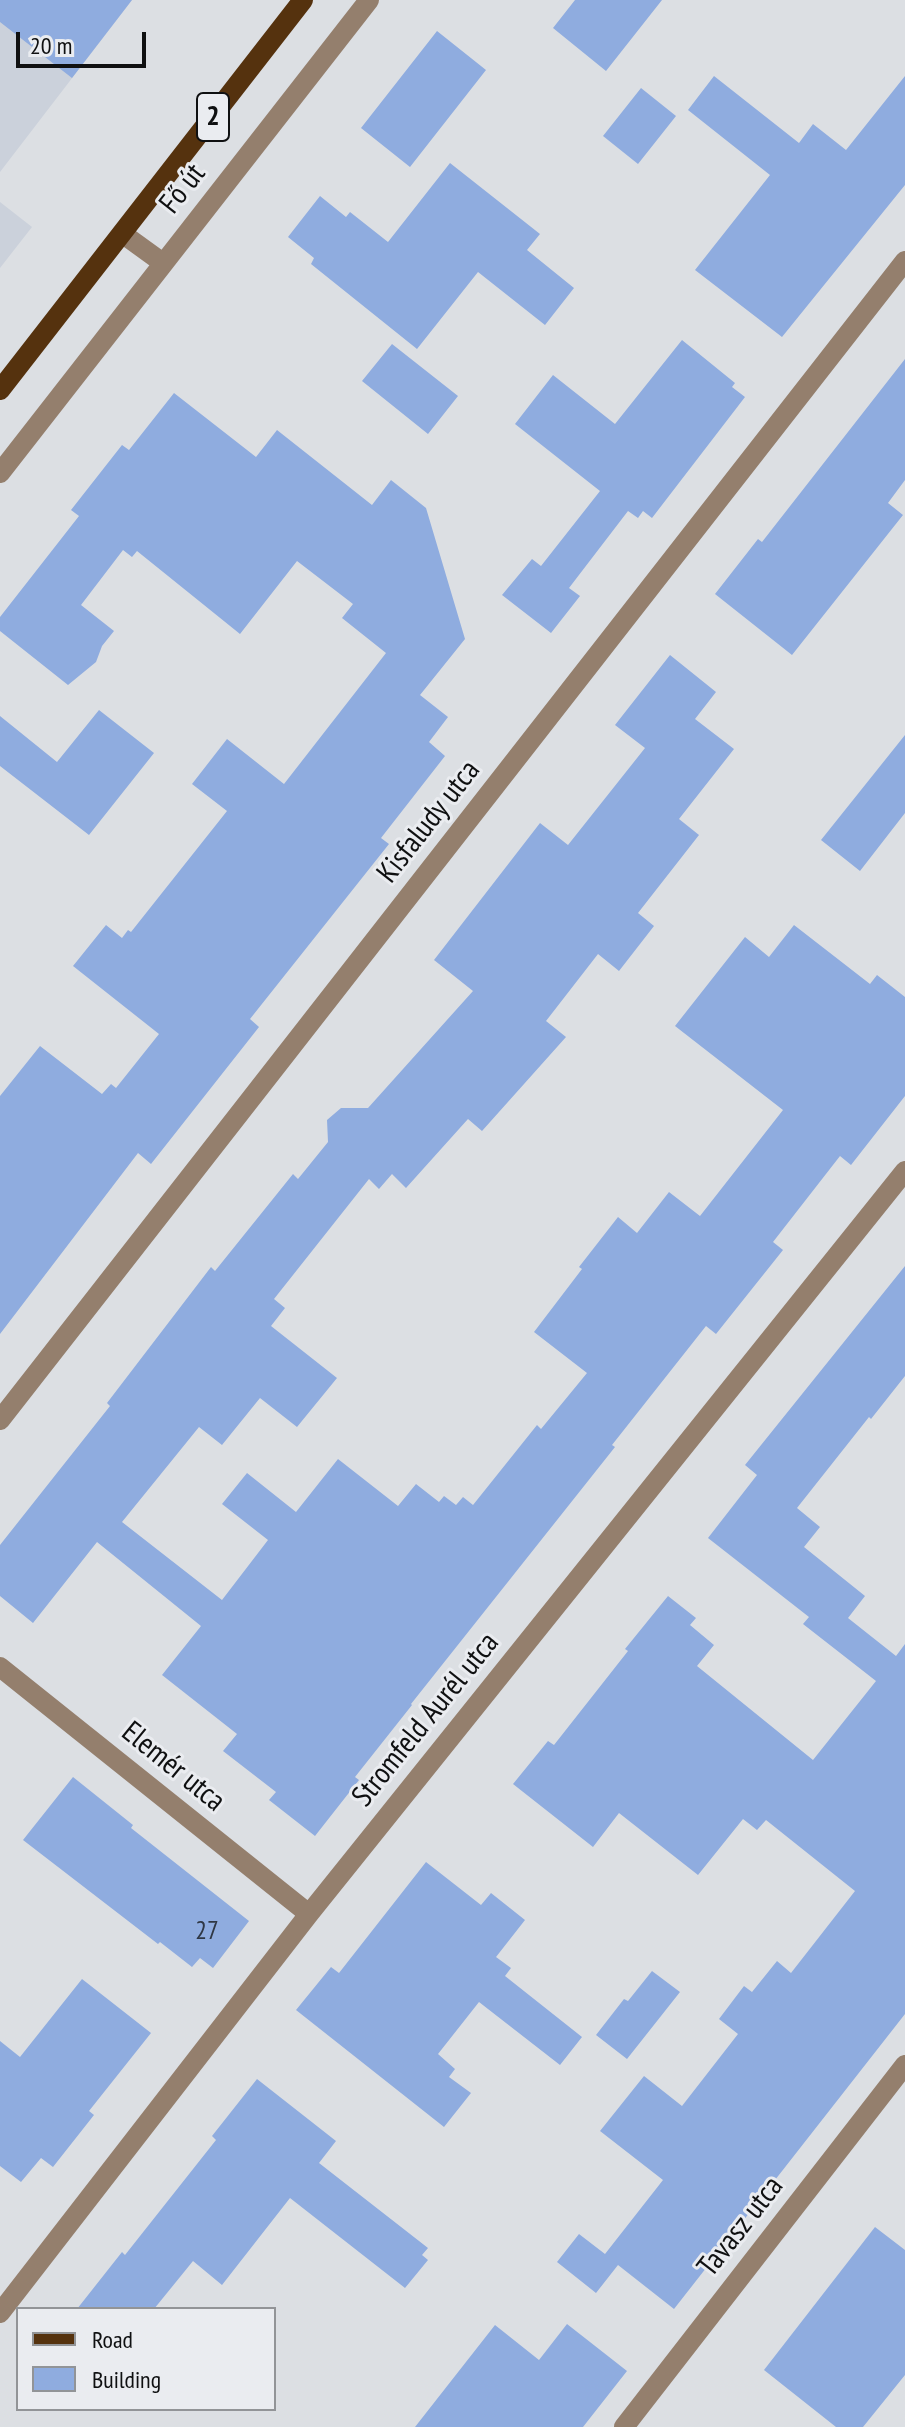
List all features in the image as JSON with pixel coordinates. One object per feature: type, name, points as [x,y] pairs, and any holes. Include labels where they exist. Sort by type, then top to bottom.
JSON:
[{"type":"main road","name":"Fő út","points":[[0,390],[303,0]]},
{"type":"street","name":"Fő út","points":[[0,473],[369,0]]},
{"type":"street","name":"Fő út","points":[[123,234],[163,263]]},
{"type":"street","name":"Kisfaludy utca","points":[[0,1420],[905,261]]},
{"type":"street","name":"Stromfeld Aurél utca","points":[[0,2313],[309,1914],[905,1171]]},
{"type":"street","name":"Elemér utca","points":[[0,1667],[309,1914]]},
{"type":"street","name":"Tavasz utca","points":[[624,2427],[905,2065]]},
{"type":"shaded area","points":[[0,0],[132,0],[0,172]]},
{"type":"shaded area","points":[[0,202],[32,227],[0,268]]},
{"type":"building","points":[[0,0],[132,0],[72,78],[0,22]]},
{"type":"building","points":[[575,0],[662,0],[606,71],[553,28]]},
{"type":"building","points":[[437,31],[486,70],[410,167],[361,128]]},
{"type":"building","points":[[714,76],[799,143],[813,124],[846,150],[905,76],[905,185],[782,337],[695,270],[770,175],[688,110]]},
{"type":"building","points":[[641,88],[676,116],[638,164],[603,136]]},
{"type":"building","points":[[450,163],[540,234],[527,250],[574,288],[545,325],[478,272],[417,349],[311,264],[314,258],[288,237],[320,196],[346,217],[350,212],[388,242]]},
{"type":"building","points":[[682,340],[735,383],[732,387],[745,397],[652,518],[643,511],[638,518],[628,511],[569,588],[580,596],[551,633],[502,595],[532,559],[541,566],[600,491],[515,424],[553,375],[615,424]]},
{"type":"building","points":[[392,344],[458,396],[428,434],[362,381]]},
{"type":"building","points":[[905,359],[905,480],[888,503],[903,515],[792,655],[715,594],[758,539],[762,542]]},
{"type":"building","points":[[174,393],[256,457],[277,430],[372,505],[391,480],[426,508],[465,639],[420,695],[448,717],[429,742],[445,756],[381,838],[389,844],[250,1019],[259,1027],[151,1164],[138,1153],[0,1334],[0,1096],[40,1046],[102,1094],[111,1084],[116,1088],[159,1034],[73,966],[106,925],[122,938],[128,930],[131,932],[227,811],[192,784],[227,739],[284,784],[386,653],[342,618],[353,604],[297,561],[240,634],[137,551],[132,557],[123,550],[81,605],[114,631],[102,646],[96,662],[68,685],[0,631],[0,617],[79,516],[71,510],[122,445],[129,450]]},
{"type":"building","points":[[670,655],[716,692],[695,719],[734,749],[679,819],[699,835],[638,913],[654,926],[619,971],[598,954],[546,1021],[566,1037],[482,1131],[468,1119],[406,1188],[392,1174],[379,1189],[369,1179],[274,1299],[285,1308],[271,1326],[337,1378],[297,1427],[260,1398],[222,1445],[199,1427],[122,1522],[222,1600],[268,1540],[222,1504],[247,1473],[296,1512],[338,1459],[398,1506],[416,1484],[439,1502],[444,1496],[456,1505],[463,1497],[473,1505],[537,1425],[541,1429],[587,1373],[534,1332],[618,1217],[637,1233],[669,1192],[700,1216],[783,1110],[675,1026],[745,937],[769,957],[794,925],[870,984],[877,975],[905,997],[905,1096],[851,1165],[840,1156],[773,1242],[783,1250],[716,1334],[706,1326],[612,1445],[615,1447],[355,1777],[359,1780],[315,1836],[269,1800],[276,1792],[223,1751],[237,1734],[162,1675],[201,1626],[97,1542],[33,1623],[0,1596],[0,1545],[110,1406],[107,1403],[211,1267],[215,1271],[293,1174],[298,1179],[328,1142],[327,1120],[341,1108],[368,1108],[473,991],[434,960],[540,823],[568,845],[645,748],[615,725]]},
{"type":"building","points":[[99,710],[154,753],[89,835],[0,766],[0,716],[57,762]]},
{"type":"building","points":[[905,735],[905,813],[860,871],[821,840]]},
{"type":"building","points":[[905,1266],[905,1376],[797,1508],[820,1527],[804,1547],[865,1596],[848,1618],[896,1656],[905,1644],[905,2014],[674,2309],[618,2265],[596,2293],[557,2262],[579,2234],[605,2254],[663,2180],[600,2131],[644,2076],[682,2106],[738,2034],[719,2019],[744,1986],[752,1992],[777,1961],[791,1973],[855,1891],[766,1820],[757,1830],[743,1819],[698,1875],[619,1813],[593,1847],[513,1784],[548,1741],[554,1745],[668,1596],[696,1618],[690,1625],[714,1645],[697,1666],[813,1760],[876,1681],[803,1624],[809,1617],[708,1538],[757,1475],[745,1465]]},
{"type":"building","points":[[73,1777],[133,1825],[131,1828],[249,1921],[213,1968],[200,1958],[192,1967],[23,1840]]},
{"type":"building","points":[[426,1862],[481,1905],[491,1893],[525,1920],[496,1957],[511,1968],[505,1976],[582,2037],[560,2065],[479,2002],[438,2054],[455,2069],[449,2077],[471,2093],[444,2127],[296,2010],[331,1967],[339,1973]]},
{"type":"building","points":[[652,1971],[680,1992],[627,2059],[596,2035],[624,1999],[628,2001]]},
{"type":"building","points":[[82,1979],[151,2033],[89,2111],[94,2115],[53,2167],[41,2158],[21,2182],[0,2166],[0,2041],[20,2057]]},
{"type":"building","points":[[257,2079],[336,2141],[319,2163],[428,2248],[422,2255],[428,2260],[405,2288],[290,2198],[222,2285],[193,2261],[156,2307],[79,2307],[122,2252],[125,2255],[216,2140],[212,2136]]},
{"type":"building","points":[[875,2227],[905,2250],[905,2375],[863,2427],[836,2427],[764,2370]]},
{"type":"building","points":[[567,2324],[627,2371],[583,2427],[415,2427],[495,2325],[539,2360]]}]
